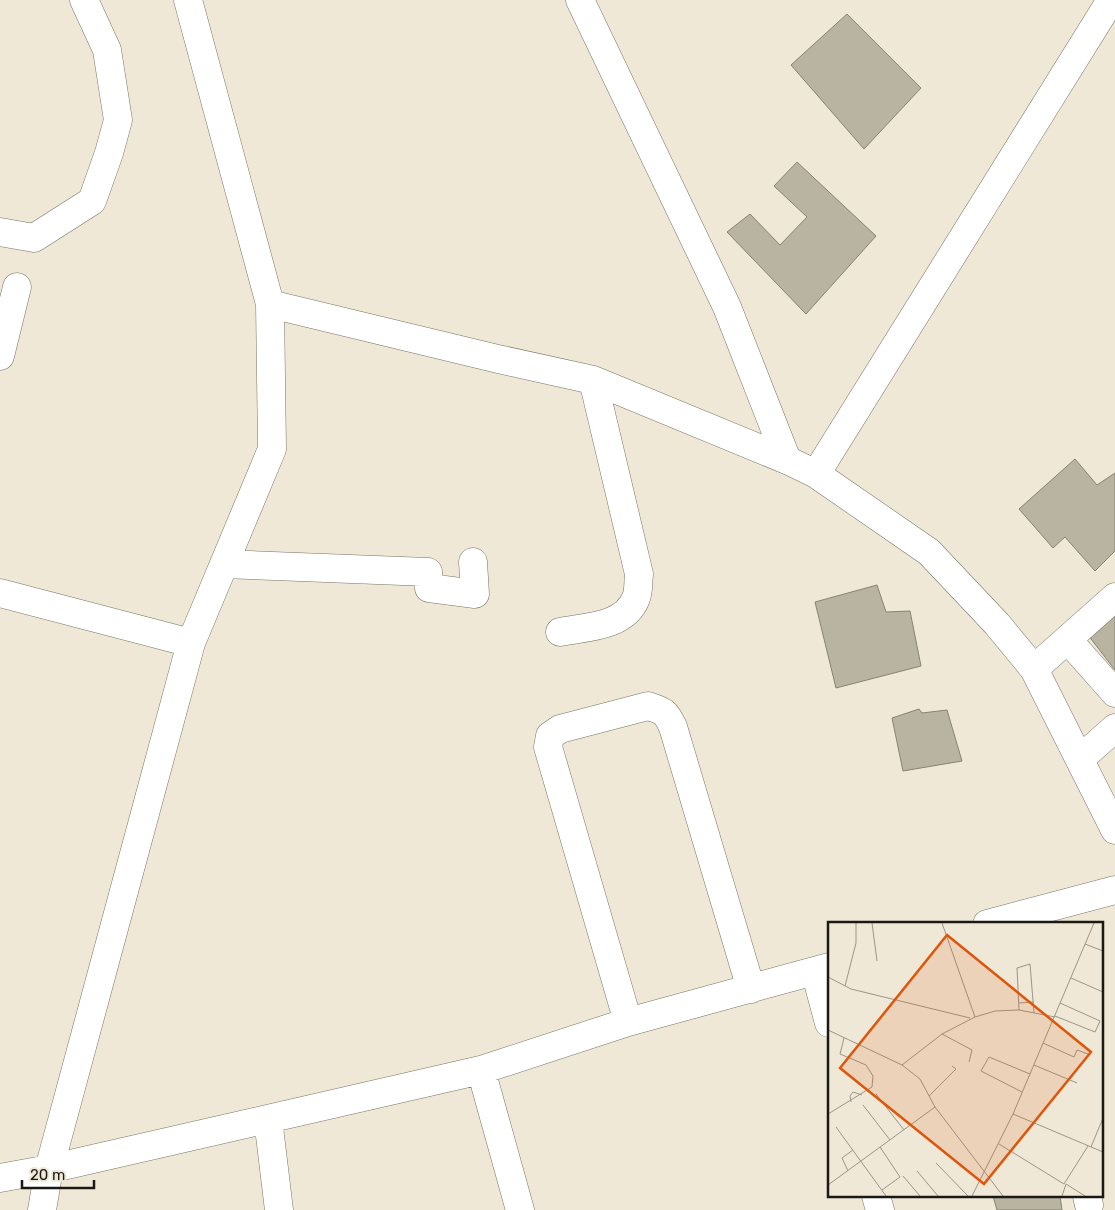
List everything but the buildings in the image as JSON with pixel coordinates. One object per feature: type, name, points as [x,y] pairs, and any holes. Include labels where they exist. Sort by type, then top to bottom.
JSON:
[{"type":"street","points":[[0,232],[34,238],[92,201],[109,154],[118,120],[107,50],[84,0]]},
{"type":"street","points":[[42,1210],[48,1169],[190,643],[272,449],[270,304],[188,0]]},
{"type":"street","points":[[580,0],[727,307],[787,460]]},
{"type":"street","points":[[816,474],[1111,0]]},
{"type":"street","points":[[0,356],[17,287]]},
{"type":"street","points":[[270,304],[593,380],[787,460],[816,474],[929,552],[997,624],[1034,669],[1115,830]]},
{"type":"street","points":[[560,632],[609,623],[629,610],[637,597],[638,574],[593,380]]},
{"type":"street","points":[[224,564],[428,572],[428,588],[474,594],[473,562]]},
{"type":"street","points":[[0,593],[190,643]]},
{"type":"street","points":[[1034,669],[1115,598]]},
{"type":"street","points":[[1068,640],[1115,693]]},
{"type":"street","points":[[628,1022],[548,747],[550,736],[560,729],[648,706],[662,710],[668,715],[751,989]]},
{"type":"street","points":[[1080,759],[1115,728]]},
{"type":"street","points":[[995,922],[1115,890]]},
{"type":"street","points":[[0,1178],[48,1169],[481,1070],[628,1022],[822,969],[828,1015]]},
{"type":"street","points":[[481,1070],[520,1210]]},
{"type":"street","points":[[268,1119],[279,1210]]}]
